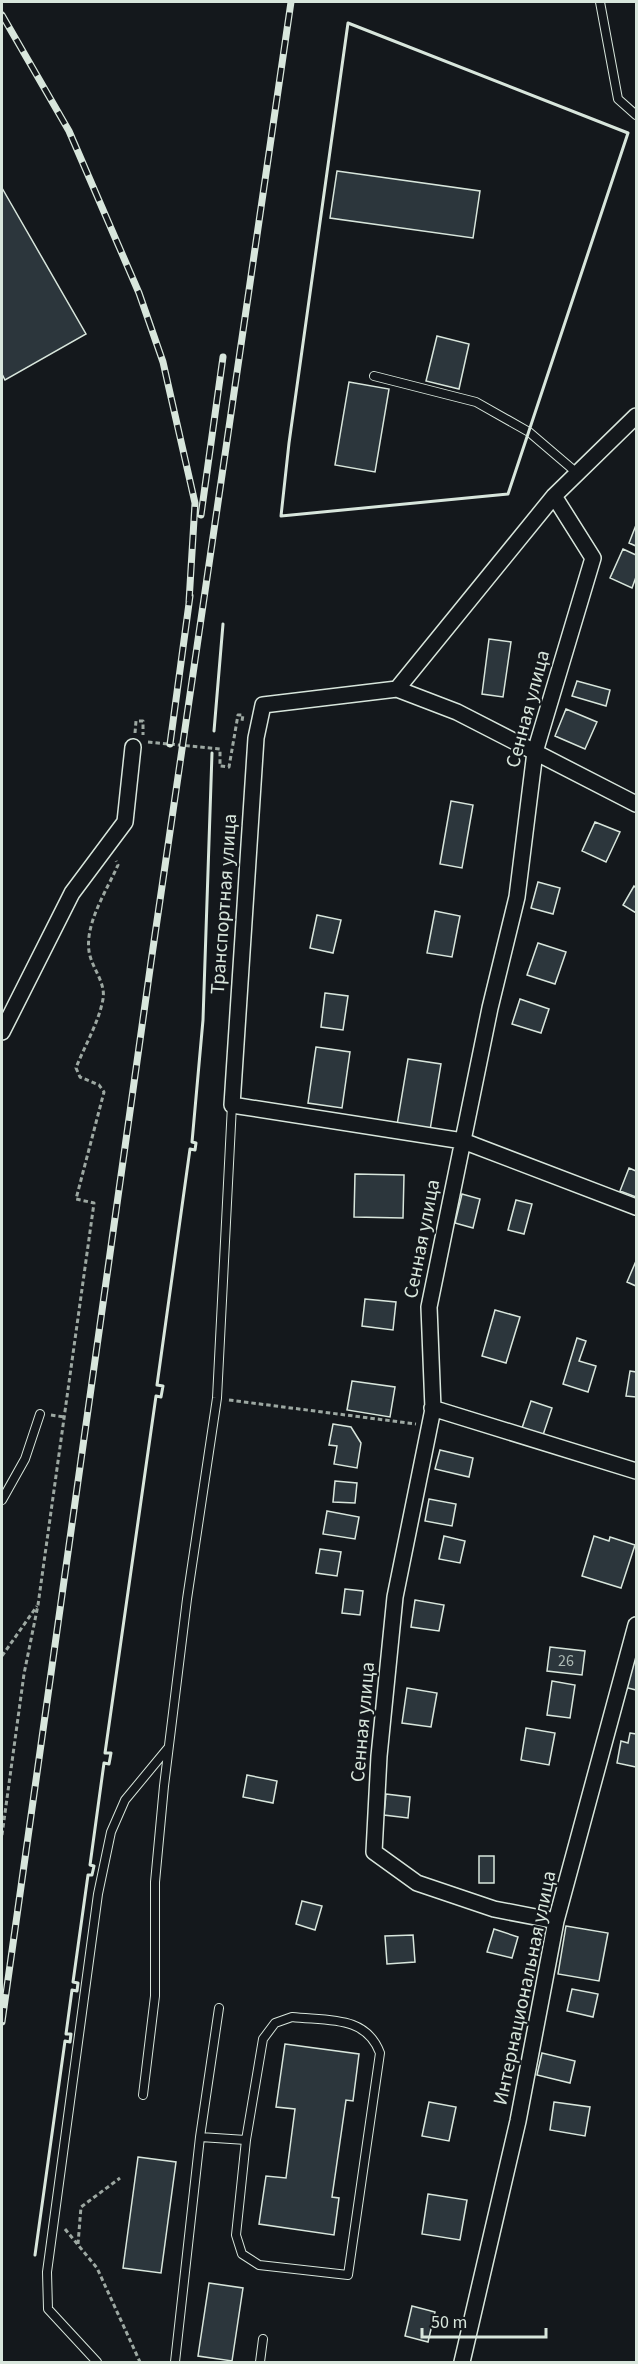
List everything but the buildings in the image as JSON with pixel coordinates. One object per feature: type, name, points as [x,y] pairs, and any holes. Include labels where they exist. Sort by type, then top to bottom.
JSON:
[{"type":"street","points":[[636,416],[555,496],[397,689],[457,712],[636,804]]},
{"type":"street","name":"Сенная улица","points":[[555,496],[593,558],[535,752],[517,897],[490,1008],[429,1307],[432,1408],[395,1597],[379,1756],[374,1852],[417,1882],[494,1909],[556,1921]]},
{"type":"street","name":"Транспортная улица","points":[[232,1106],[256,738],[263,705],[397,689]]},
{"type":"street","points":[[2,1032],[72,893],[125,822],[133,747]]},
{"type":"street","points":[[232,1106],[463,1141],[636,1207]]},
{"type":"street","points":[[432,1408],[636,1471]]},
{"type":"street","name":"Интернациональная улица","points":[[462,2362],[518,2121],[556,1921],[636,1625]]},
{"type":"lane","points":[[600,2],[618,99],[636,115]]},
{"type":"lane","points":[[374,376],[476,402],[529,432],[577,473]]},
{"type":"lane","points":[[143,2095],[155,1995],[155,1882],[169,1747],[187,1599],[217,1398],[232,1106]]},
{"type":"lane","points":[[2,1500],[25,1459],[40,1414]]},
{"type":"lane","points":[[97,2362],[48,2309],[47,2272],[98,1894],[111,1832],[125,1800],[169,1747]]},
{"type":"lane","points":[[175,2362],[200,2137],[219,2008]]},
{"type":"lane","points":[[292,2017],[357,2025],[374,2037],[380,2053],[348,2275],[259,2265],[242,2254],[236,2235],[246,2140],[263,2039],[275,2023],[292,2017]]},
{"type":"lane","points":[[200,2137],[246,2140]]},
{"type":"lane","points":[[260,2362],[263,2339]]},
{"type":"path","points":[[133,747],[136,721],[143,722],[142,741],[220,749],[220,766],[229,766],[238,715],[243,715],[240,736],[256,738]]},
{"type":"path","points":[[2,1835],[21,1696],[38,1605],[94,1203],[76,1199],[104,1092],[99,1085],[80,1077],[76,1068],[103,999],[102,986],[89,954],[88,943],[92,923],[118,865],[106,848]]},
{"type":"path","points":[[217,1398],[429,1426]]},
{"type":"path","points":[[2,1656],[38,1605]]},
{"type":"path","points":[[78,2245],[81,2207],[120,2178]]},
{"type":"path","points":[[55,2216],[97,2268],[140,2362]]},
{"type":"railway","points":[[2,2022],[151,962],[291,2]]},
{"type":"railway","points":[[2,15],[69,131],[139,293],[163,362],[195,503],[189,602]]},
{"type":"railway","points":[[201,515],[223,357]]},
{"type":"railway","points":[[170,744],[190,596]]},
{"type":"wall","points":[[348,23],[628,133],[508,494],[281,516],[289,443],[348,23]]},
{"type":"wall","points":[[214,731],[223,624]]},
{"type":"wall","points":[[35,2255],[65,2041],[70,2042],[71,2034],[66,2034],[72,1990],[77,1991],[78,1983],[73,1982],[88,1875],[92,1875],[94,1866],[90,1865],[104,1763],[109,1764],[111,1753],[105,1753],[156,1396],[161,1397],[163,1386],[157,1385],[190,1149],[195,1150],[196,1143],[192,1142],[203,1020],[212,753]]}]
